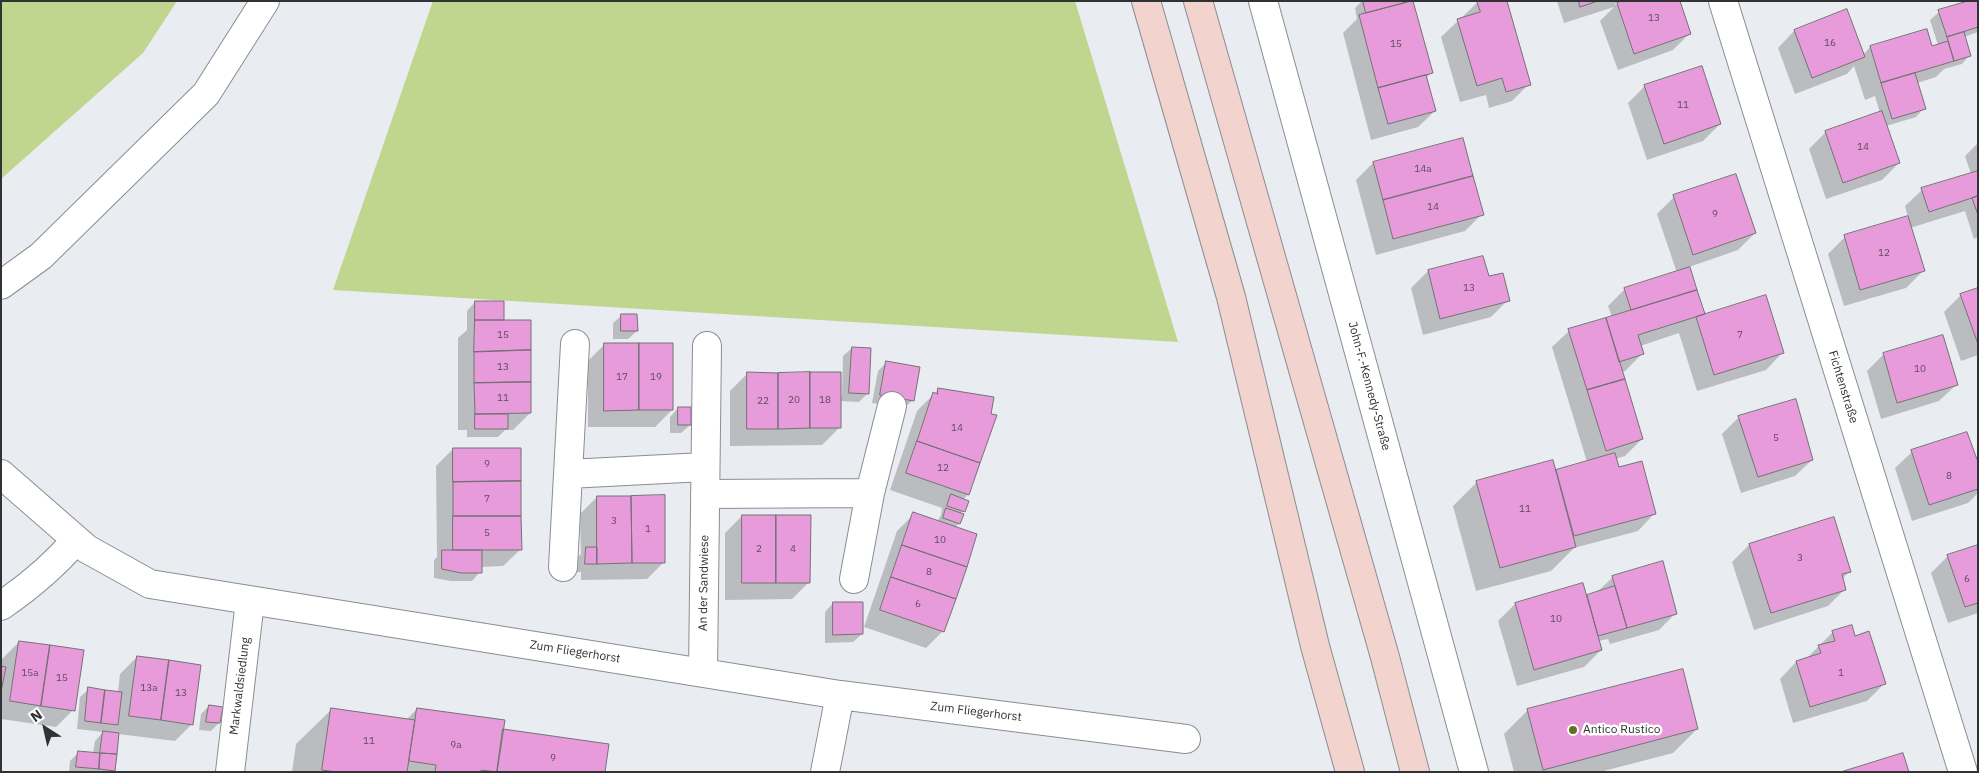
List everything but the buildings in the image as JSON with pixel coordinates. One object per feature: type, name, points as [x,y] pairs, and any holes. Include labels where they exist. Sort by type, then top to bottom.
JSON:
[{"type":"main road","points":[[1146,1],[1230,297],[1315,646],[1350,772]]},
{"type":"main road","points":[[1198,1],[1386,657],[1414,772]]},
{"type":"street","points":[[1,285],[41,256],[206,94],[265,1]]},
{"type":"street","name":"John-F.-Kennedy-Straße","points":[[1263,1],[1474,772]]},
{"type":"street","name":"Fichtenstraße","points":[[1723,1],[1963,772]]},
{"type":"street","points":[[563,567],[575,344]]},
{"type":"street","name":"An der Sandwiese","points":[[703,672],[704,467],[707,346]]},
{"type":"street","points":[[854,579],[870,493],[892,406]]},
{"type":"street","points":[[568,474],[704,467]]},
{"type":"street","name":"Zum Fliegerhorst","points":[[1,474],[87,549],[150,584],[840,695],[1186,739]]},
{"type":"street","points":[[705,494],[870,493]]},
{"type":"street","points":[[1,606],[32,584],[58,561],[76,540]]},
{"type":"street","name":"Markwaldsiedlung","points":[[230,772],[250,601]]},
{"type":"street","points":[[825,772],[840,695]]},
{"type":"green space","points":[[1,1],[177,1],[143,53],[1,179]]},
{"type":"green space","points":[[433,1],[1075,1],[1178,342],[333,290]]},
{"type":"place","name":"Antico Rustico","points":[[1573,730]]}]
